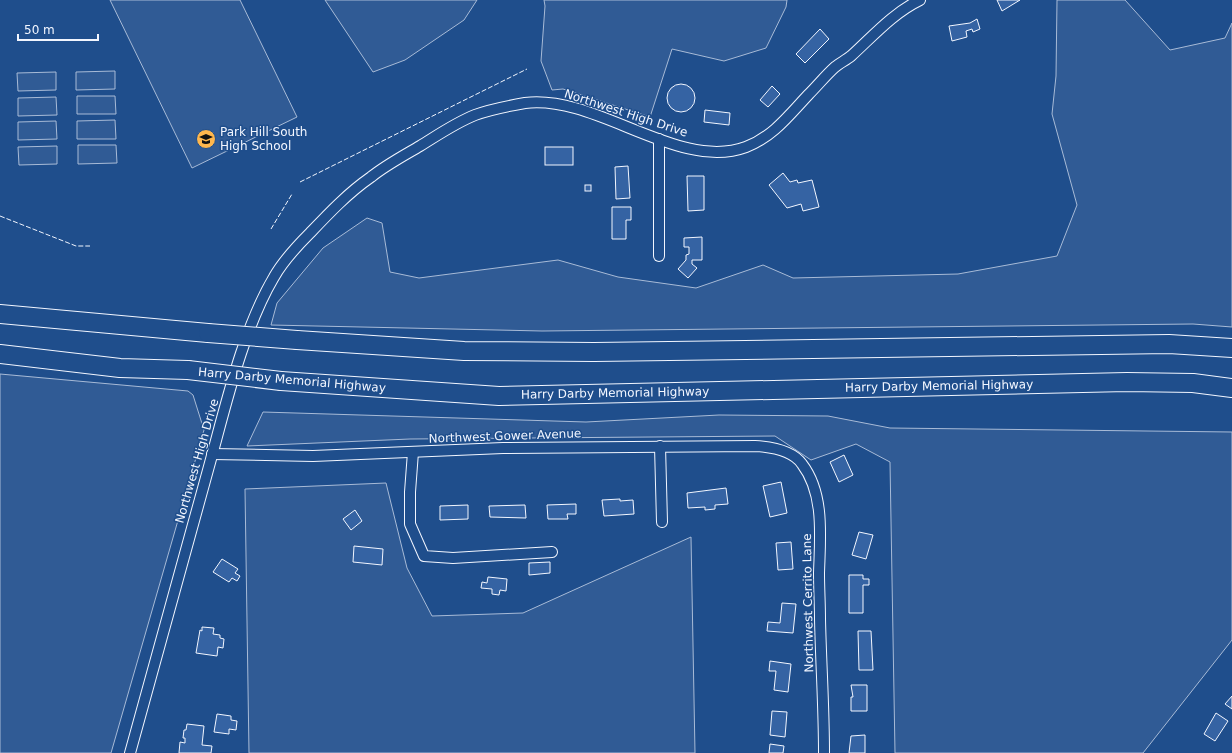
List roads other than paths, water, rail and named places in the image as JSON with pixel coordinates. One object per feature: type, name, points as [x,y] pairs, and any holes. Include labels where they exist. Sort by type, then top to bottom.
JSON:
[{"type":"highway","points":[[0,314],[208,333],[464,351],[586,352],[1169,344],[1232,348]]},
{"type":"highway","name":"Harry Darby Memorial Highway","points":[[0,354],[120,368],[188,370],[281,380],[499,396],[1127,382],[1193,383],[1232,388]]},
{"type":"street","name":"Northwest High Drive","points":[[130,753],[212,454],[241,355],[257,311],[275,276],[297,246],[350,192],[374,175],[456,124],[472,116],[489,110],[529,103],[554,104],[584,111],[659,139],[701,152],[718,152],[742,148],[758,142],[770,135],[835,67],[849,57],[906,3],[920,0]]},
{"type":"street","points":[[659,139],[659,256]]},
{"type":"street","points":[[660,446],[662,522]]},
{"type":"street","name":"Northwest Gower Avenue","points":[[212,454],[313,456],[504,448],[766,446],[782,451],[796,458]]},
{"type":"street","points":[[413,452],[410,492],[410,524],[424,556],[453,558],[552,552]]},
{"type":"street","name":"Northwest Cerrito Lane","points":[[796,458],[809,476],[818,509],[821,530],[819,573],[824,753]]},
{"type":"place","name":"Park Hill South High School","points":[[206,139]]}]
